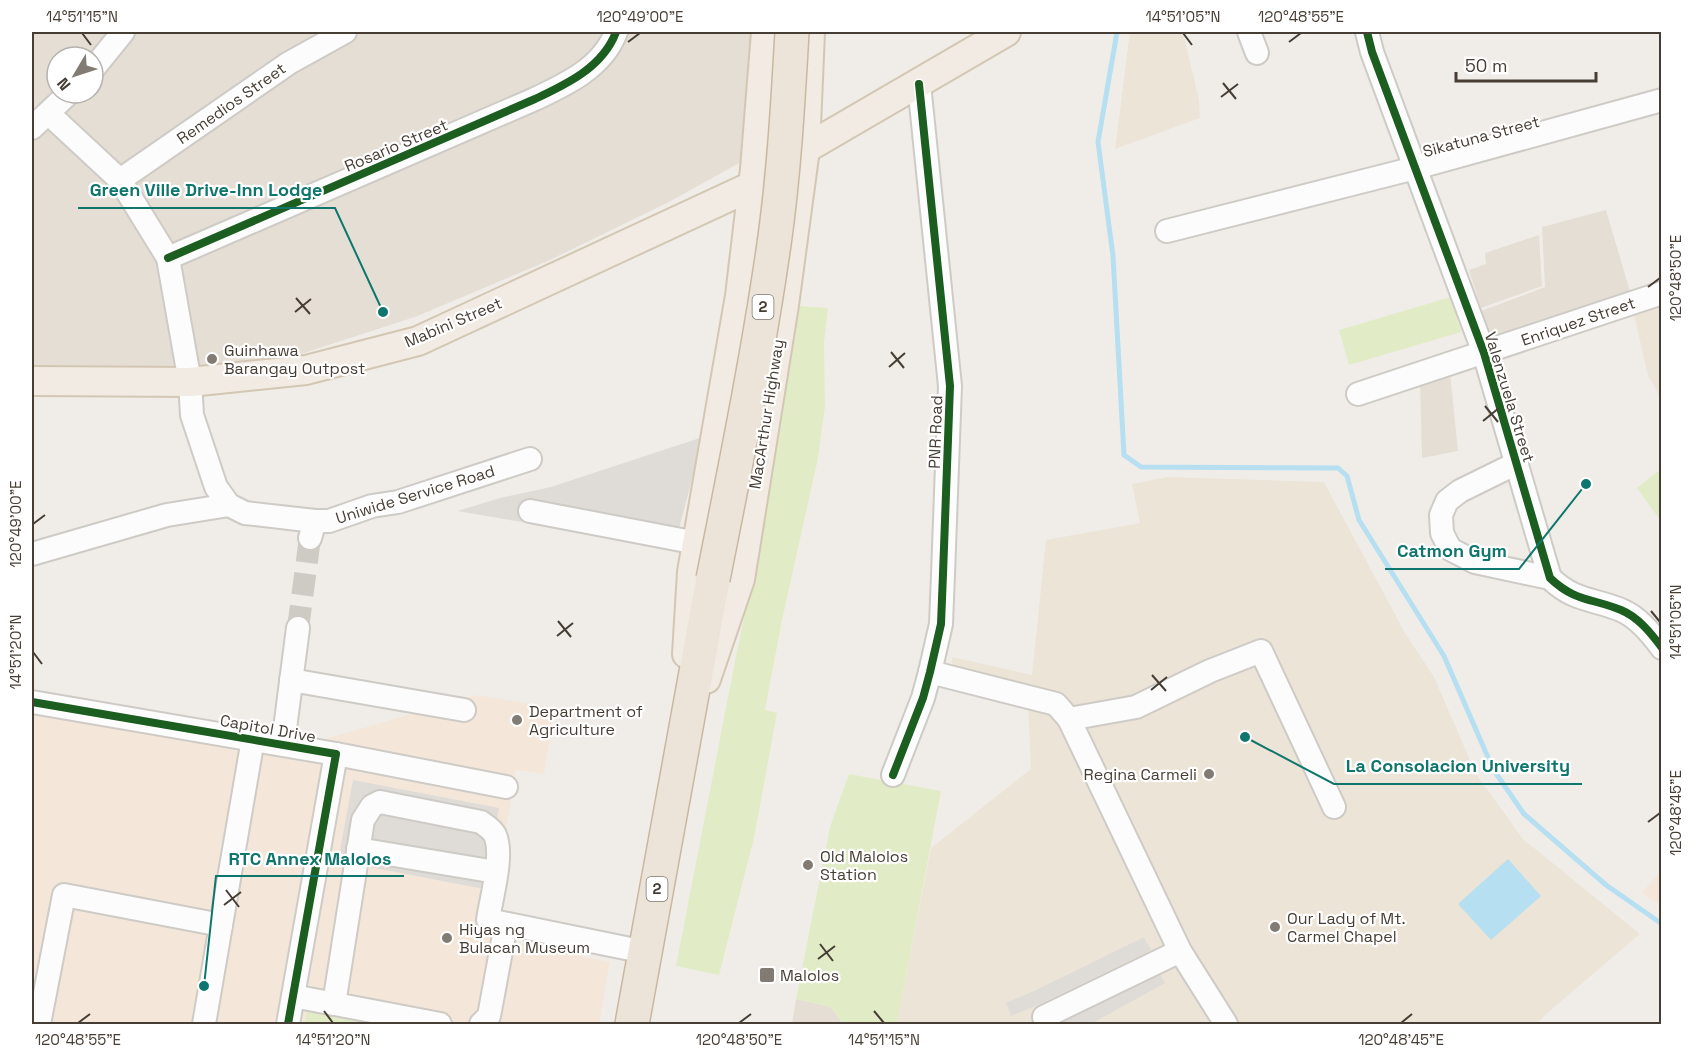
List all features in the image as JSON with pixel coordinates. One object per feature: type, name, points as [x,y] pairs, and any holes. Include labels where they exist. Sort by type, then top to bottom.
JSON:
[{"type":"highway","name":"MacArthur Highway","points":[[632,1024],[731,492],[774,243],[787,124],[792,32]]},
{"type":"main road","name":"MacArthur Highway","points":[[682,753],[692,572],[697,543],[701,470],[740,296],[766,32]]},
{"type":"main road","name":"MacArthur Highway","points":[[682,753],[740,579],[784,305],[805,149],[810,32]]},
{"type":"main road","name":"Mabini Street","points":[[32,381],[190,382],[306,370],[418,341],[752,186],[805,149],[1006,32]]},
{"type":"street","points":[[105,54],[123,32]]},
{"type":"street","name":"Remedios Street","points":[[120,180],[289,63],[345,32]]},
{"type":"street","name":"Rosario Street","points":[[168,258],[574,80],[603,55],[616,32]]},
{"type":"street","points":[[1249,32],[1257,53]]},
{"type":"street","name":"Valenzuela Street","points":[[1367,32],[1372,52],[1484,353],[1550,578]]},
{"type":"street","name":"PNR Road","points":[[892,775],[923,698],[941,624],[950,386],[919,84]]},
{"type":"street","name":"Sikatuna Street","points":[[1167,231],[1415,168],[1662,100]]},
{"type":"street","points":[[32,128],[58,105]]},
{"type":"street","points":[[32,554],[167,515],[229,505],[216,487],[192,415],[190,382],[168,258],[120,180],[49,114]]},
{"type":"street","name":"Enriquez Street","points":[[1358,394],[1662,293]]},
{"type":"street","name":"Uniwide Service Road","points":[[229,505],[245,513],[312,529],[372,506],[398,502],[530,459]]},
{"type":"street","points":[[1516,464],[1477,482],[1448,501],[1441,515],[1442,532],[1450,549],[1474,562],[1550,578],[1561,589],[1578,598],[1620,610],[1632,616],[1652,634],[1662,648]]},
{"type":"street","points":[[530,511],[697,543]]},
{"type":"street","points":[[283,744],[298,628]]},
{"type":"street","points":[[1069,719],[1136,706],[1210,671],[1261,651],[1334,807]]},
{"type":"street","points":[[930,672],[1056,704],[1069,719],[1180,951],[1226,1024]]},
{"type":"street","points":[[291,680],[464,710]]},
{"type":"street","name":"Capitol Drive","points":[[32,702],[336,754],[288,1024]]},
{"type":"street","points":[[204,1024],[253,739]]},
{"type":"street","points":[[336,754],[506,788]]},
{"type":"street","points":[[334,1004],[358,849],[366,812],[380,802],[481,822],[491,829],[496,837],[498,848],[488,920],[645,951]]},
{"type":"street","points":[[358,849],[496,872]]},
{"type":"street","points":[[39,1024],[39,983],[64,895],[221,925]]},
{"type":"street","points":[[481,1024],[489,1016],[506,924]]},
{"type":"street","points":[[1044,1017],[1180,951]]},
{"type":"street","points":[[293,996],[440,1024]]},
{"type":"shaded area","points":[[32,32],[754,32],[741,162],[669,202],[550,260],[415,317],[273,363],[32,371]]},
{"type":"shaded area","points":[[1130,32],[1183,32],[1199,100],[1200,118],[1115,149]]},
{"type":"shaded area","points":[[1606,210],[1631,295],[1492,342],[1481,311],[1545,287],[1542,227]]},
{"type":"shaded area","points":[[1539,235],[1542,286],[1481,308],[1469,270],[1486,264],[1485,253]]},
{"type":"shaded area","points":[[1661,296],[1661,398],[1648,376],[1632,306]]},
{"type":"shaded area","points":[[1450,373],[1458,451],[1422,458],[1420,381]]},
{"type":"shaded area","points":[[703,437],[674,548],[457,511],[500,498],[551,487]]},
{"type":"shaded area","points":[[1167,477],[1324,482],[1405,633],[1434,677],[1476,774],[1523,839],[1640,934],[1537,1024],[897,1024],[931,848],[1031,769],[1028,705],[953,687],[952,657],[1032,675],[1046,540],[1140,523],[1132,484]]},
{"type":"shaded area","points":[[476,695],[555,708],[544,774],[516,770],[488,937],[610,962],[599,1024],[32,1024],[32,713],[281,752]]},
{"type":"shaded area","points":[[353,780],[499,808],[484,889],[338,861]]},
{"type":"shaded area","points":[[1661,871],[1661,905],[1641,893]]},
{"type":"shaded area","points":[[1144,937],[1151,950],[1011,1016],[1006,1003]]},
{"type":"shaded area","points":[[1158,971],[1165,983],[1091,1024],[1060,1024]]},
{"type":"shaded area","points":[[796,999],[831,1007],[843,1024],[792,1024]]},
{"type":"green space","points":[[1451,297],[1461,332],[1349,365],[1339,330]]},
{"type":"green space","points":[[800,306],[828,308],[824,342],[825,406],[818,458],[782,620],[765,710],[777,713],[754,838],[719,975],[676,966],[762,533]]},
{"type":"green space","points":[[1661,469],[1661,521],[1637,488]]},
{"type":"green space","points":[[849,774],[941,791],[897,1024],[843,1024],[831,1007],[796,999],[830,827]]},
{"type":"green space","points":[[307,1010],[385,1024],[305,1024]]},
{"type":"water","points":[[1508,859],[1541,896],[1491,940],[1458,904]]},
{"type":"waterway","points":[[1117,32],[1098,142],[1113,256],[1124,455],[1141,467],[1338,468],[1347,476],[1359,520],[1444,656],[1493,769],[1524,814],[1606,885],[1662,924]]},
{"type":"tunnel","points":[[298,628],[310,538]]},
{"type":"cycle path","points":[[168,258],[559,87],[593,65],[610,44],[616,32]]},
{"type":"cycle path","points":[[1367,32],[1372,52],[1484,353],[1550,578],[1576,596],[1627,613],[1644,626],[1662,648]]},
{"type":"cycle path","points":[[893,775],[923,698],[930,672],[941,624],[943,574],[950,386],[919,84]]},
{"type":"cycle path","points":[[32,702],[336,754],[288,1024]]},
{"type":"place","name":"Green Ville Drive-Inn Lodge","points":[[383,312]]},
{"type":"place","name":"Guinhawa Barangay Outpost","points":[[212,359]]},
{"type":"place","name":"Catmon Gym","points":[[1586,484]]},
{"type":"place","name":"Department of Agriculture","points":[[517,720]]},
{"type":"place","name":"La Consolacion University","points":[[1245,737]]},
{"type":"place","name":"Regina Carmeli","points":[[1209,774]]},
{"type":"place","name":"Old Malolos Station","points":[[808,865]]},
{"type":"place","name":"Our Lady of Mt. Carmel Chapel","points":[[1275,927]]},
{"type":"place","name":"Hiyas ng Bulacan Museum","points":[[447,938]]},
{"type":"place","name":"Malolos","points":[[767,975]]},
{"type":"place","name":"RTC Annex Malolos","points":[[204,986]]}]
